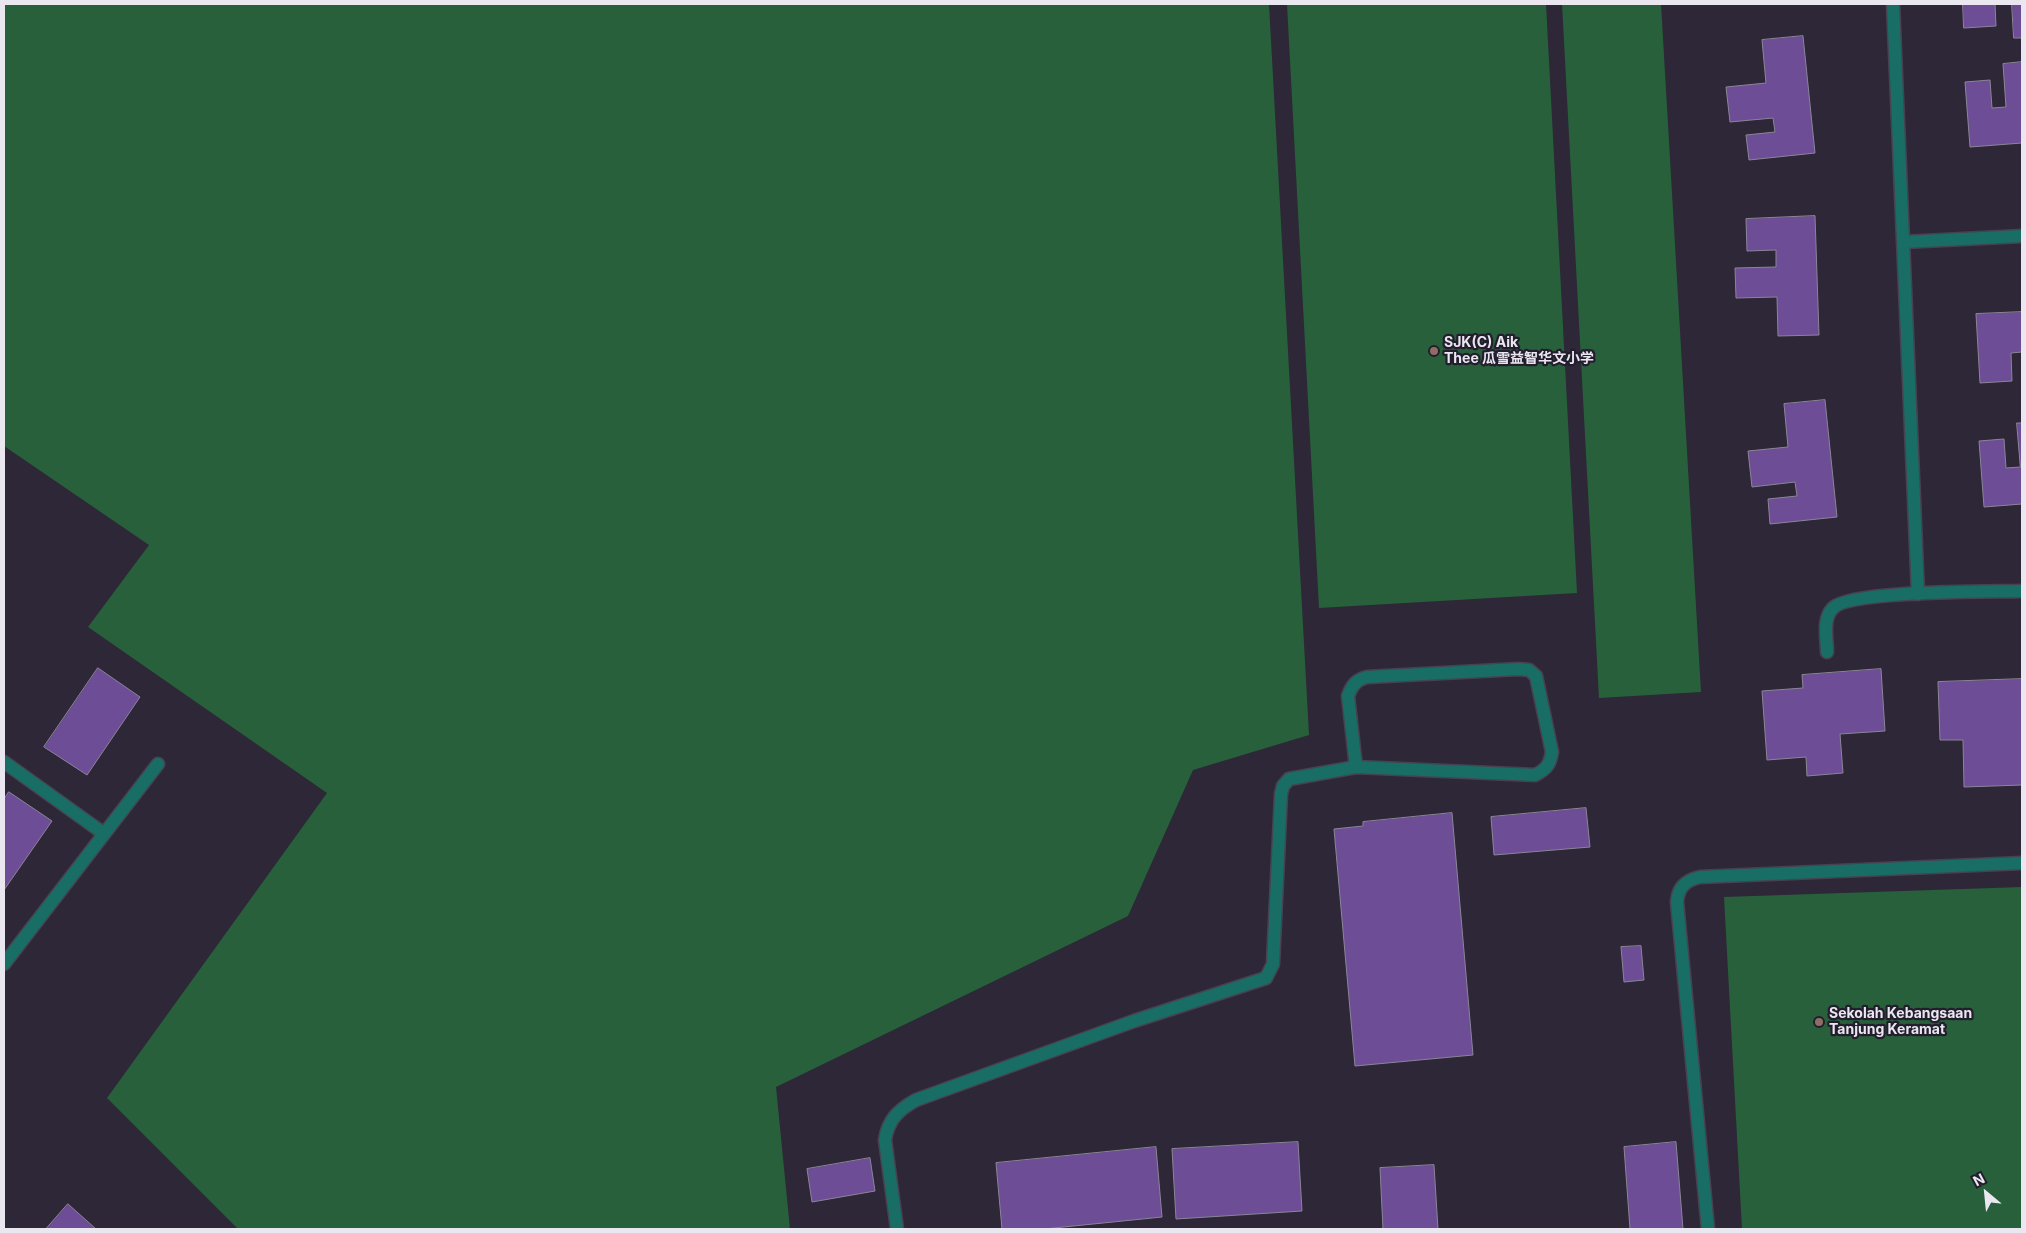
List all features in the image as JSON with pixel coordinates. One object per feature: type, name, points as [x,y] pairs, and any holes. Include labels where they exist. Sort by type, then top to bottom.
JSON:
[{"type":"street","points":[[1893,4],[1918,594]]},
{"type":"street","points":[[1904,242],[2022,236]]},
{"type":"street","points":[[1827,652],[1827,616],[1840,603],[1848,600],[1918,594],[2022,591]]},
{"type":"street","points":[[897,1229],[885,1140],[887,1128],[903,1107],[916,1100],[1134,1020],[1266,978],[1273,964],[1281,794],[1289,779],[1356,767],[1535,775],[1545,770],[1551,762],[1552,752],[1536,676],[1529,670],[1520,669],[1367,676],[1358,679],[1351,686],[1348,696],[1356,767]]},
{"type":"street","points":[[4,762],[103,833]]},
{"type":"street","points":[[4,964],[158,764]]},
{"type":"street","points":[[1708,1229],[1676,902],[1678,893],[1683,885],[1691,879],[1700,877],[2022,863]]},
{"type":"green space","points":[[4,4],[1269,4],[1309,735],[1193,770],[1128,916],[776,1087],[790,1229],[238,1229],[107,1098],[327,793],[88,627],[149,545],[4,446]]},
{"type":"green space","points":[[1287,4],[1546,4],[1577,593],[1319,608]]},
{"type":"green space","points":[[1562,4],[1661,4],[1701,692],[1599,698]]},
{"type":"green space","points":[[2022,887],[2022,1229],[1742,1229],[1724,897]]},
{"type":"building","points":[[1963,4],[1995,4],[1996,26],[1964,28]]},
{"type":"building","points":[[2012,4],[2022,4],[2022,38],[2014,38]]},
{"type":"building","points":[[1803,36],[1815,153],[1749,160],[1746,135],[1775,132],[1773,118],[1730,122],[1726,87],[1766,83],[1762,40]]},
{"type":"building","points":[[2022,62],[2022,143],[1970,147],[1965,82],[1990,80],[1992,108],[2006,107],[2003,64]]},
{"type":"building","points":[[1815,216],[1819,335],[1778,336],[1777,297],[1736,298],[1735,268],[1776,267],[1776,250],[1747,251],[1746,219]]},
{"type":"building","points":[[2022,312],[2022,352],[2011,353],[2012,381],[1980,383],[1976,314]]},
{"type":"building","points":[[1825,400],[1837,517],[1770,524],[1768,499],[1797,496],[1795,482],[1752,487],[1748,451],[1788,447],[1784,404]]},
{"type":"building","points":[[2017,423],[2022,423],[2022,504],[1984,507],[1979,441],[2004,439],[2006,468],[2020,467]]},
{"type":"building","points":[[98,668],[140,697],[87,775],[44,747]]},
{"type":"building","points":[[1881,669],[1885,731],[1840,734],[1843,773],[1807,776],[1806,757],[1767,760],[1762,691],[1803,688],[1802,675]]},
{"type":"building","points":[[2022,679],[2022,785],[1964,787],[1963,740],[1940,740],[1938,682]]},
{"type":"building","points":[[9,792],[52,821],[4,890],[4,799]]},
{"type":"building","points":[[1586,808],[1590,847],[1494,855],[1491,817]]},
{"type":"building","points":[[1452,813],[1473,1055],[1355,1066],[1334,829],[1363,826],[1363,822]]},
{"type":"building","points":[[1641,946],[1644,980],[1624,982],[1621,947]]},
{"type":"building","points":[[1298,1142],[1302,1211],[1176,1219],[1172,1149]]},
{"type":"building","points":[[1676,1142],[1683,1229],[1630,1229],[1624,1147]]},
{"type":"building","points":[[1156,1147],[1162,1217],[1044,1229],[1002,1229],[996,1163]]},
{"type":"building","points":[[870,1158],[875,1191],[812,1202],[807,1169]]},
{"type":"building","points":[[1434,1165],[1438,1229],[1383,1229],[1380,1168]]},
{"type":"building","points":[[68,1204],[96,1229],[46,1229]]},
{"type":"place","name":"SJK(C) Aik Thee 瓜雪益智华文小学","points":[[1434,351]]},
{"type":"place","name":"Sekolah Kebangsaan Tanjung Keramat","points":[[1819,1022]]}]
